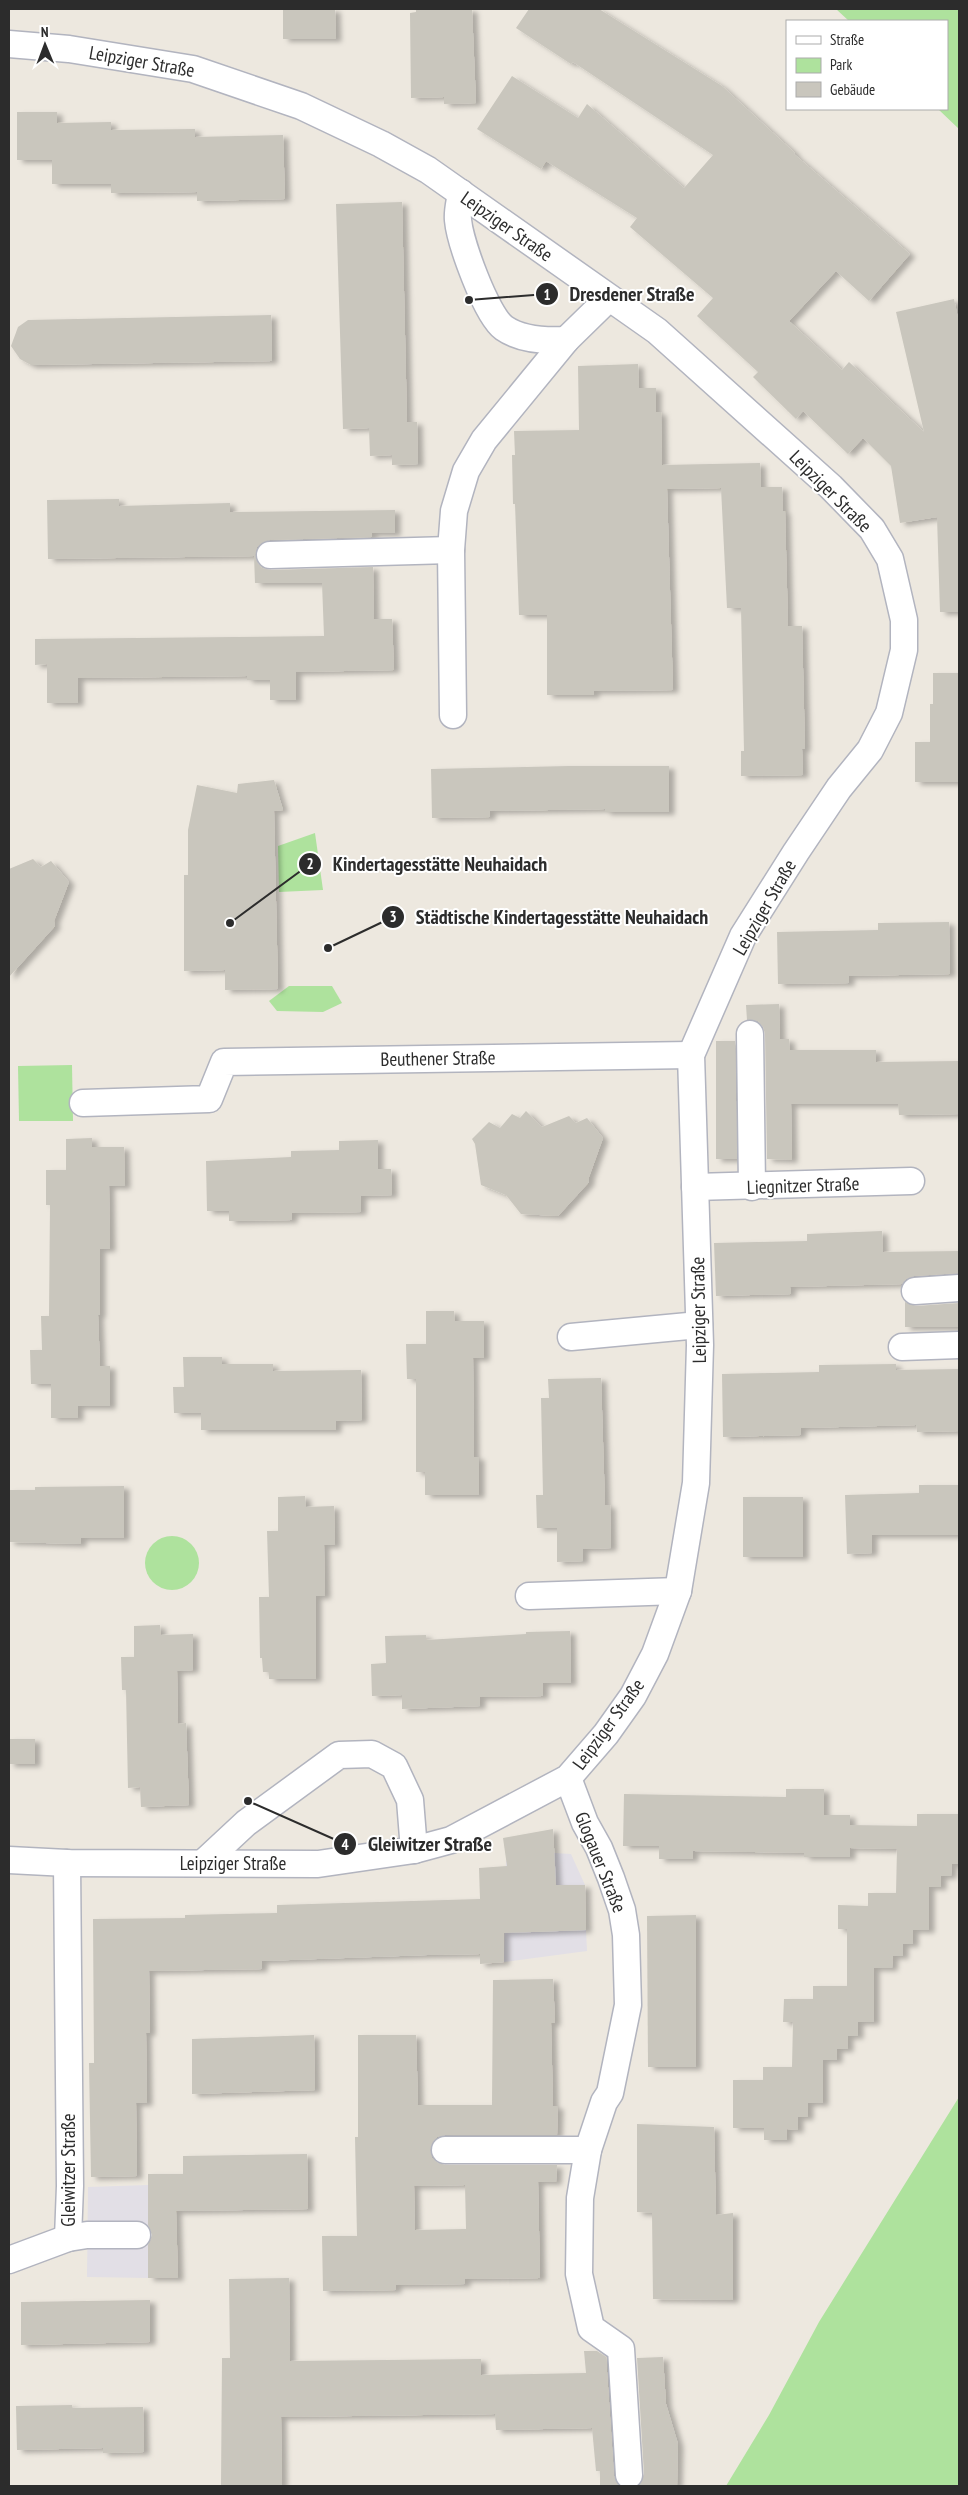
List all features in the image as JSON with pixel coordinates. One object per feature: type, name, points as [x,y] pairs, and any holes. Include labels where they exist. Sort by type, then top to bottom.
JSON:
[{"type":"street","name":"Leipziger Straße","points":[[9,44],[69,49],[193,69],[301,106],[381,144],[428,170],[657,331],[831,487],[872,529],[890,559],[904,620],[904,650],[889,713],[870,750],[839,788],[743,936],[703,1032],[691,1055],[699,1324],[696,1483],[678,1591],[655,1654],[633,1696],[606,1734],[568,1778],[451,1840],[414,1850],[318,1864],[67,1863],[9,1860]]},
{"type":"street","points":[[461,193],[458,219],[469,264],[485,300],[503,328],[539,341],[566,340]]},
{"type":"street","points":[[453,715],[451,550],[454,511],[466,470],[484,440],[566,340],[608,298]]},
{"type":"street","points":[[270,555],[451,550]]},
{"type":"street","points":[[750,1034],[752,1187]]},
{"type":"street","name":"Beuthener Straße","points":[[83,1103],[209,1099],[224,1062],[691,1055]]},
{"type":"street","name":"Liegnitzer Straße","points":[[695,1188],[911,1181]]},
{"type":"street","points":[[915,1291],[959,1288]]},
{"type":"street","points":[[571,1337],[699,1324]]},
{"type":"street","points":[[902,1347],[959,1345]]},
{"type":"street","points":[[529,1596],[678,1591]]},
{"type":"street","points":[[203,1863],[246,1823],[339,1755],[372,1754],[394,1766],[410,1800],[414,1850]]},
{"type":"street","name":"Glogauer Straße","points":[[568,1778],[585,1823],[599,1848],[622,1910],[627,1952],[628,2005],[620,2051],[610,2093],[588,2150],[580,2198],[578,2274],[591,2328],[621,2348],[629,2475]]},
{"type":"street","name":"Gleiwitzer Straße","points":[[67,1863],[70,2186],[68,2238]]},
{"type":"street","points":[[445,2150],[588,2150]]},
{"type":"street","points":[[9,2260],[68,2238],[87,2235],[137,2235]]},
{"type":"shaded area","points":[[554,1853],[571,1854],[585,1885],[537,1886],[535,1932],[586,1930],[587,1951],[504,1962],[506,1861]]},
{"type":"shaded area","points":[[148,2185],[150,2278],[87,2277],[88,2187]]},
{"type":"green space","points":[[836,9],[959,9],[959,129],[939,110],[948,110],[948,20],[848,20]]},
{"type":"green space","points":[[315,833],[323,890],[279,892],[278,846]]},
{"type":"green space","points":[[289,986],[332,986],[342,1003],[323,1012],[277,1011],[269,1001]]},
{"type":"green space","points":[[72,1065],[73,1121],[19,1121],[18,1066]]},
{"type":"green space","points":[[167,1536],[177,1536],[187,1540],[195,1548],[199,1563],[195,1578],[187,1586],[177,1590],[167,1590],[157,1586],[149,1578],[145,1568],[145,1558],[149,1548],[157,1540]]},
{"type":"green space","points":[[959,2097],[959,2486],[726,2486],[769,2415],[819,2322]]},
{"type":"building","points":[[283,9],[335,9],[336,39],[283,39]]},
{"type":"building","points":[[416,9],[472,9],[476,103],[444,104],[444,97],[411,98],[410,13],[416,12]]},
{"type":"building","points":[[529,9],[599,9],[722,86],[794,154],[910,254],[869,301],[836,271],[789,321],[842,370],[849,362],[924,432],[896,312],[954,299],[959,323],[959,612],[940,612],[937,517],[900,523],[891,466],[863,438],[848,454],[803,411],[796,419],[753,377],[758,372],[697,316],[713,298],[630,227],[637,218],[546,161],[541,169],[477,129],[512,76],[578,118],[587,104],[684,188],[713,155],[573,62],[571,64],[516,28]]},
{"type":"building","points":[[17,112],[57,112],[57,123],[111,122],[111,130],[195,129],[195,137],[283,135],[285,199],[197,201],[197,192],[111,193],[111,184],[52,184],[52,160],[17,160]]},
{"type":"building","points":[[402,202],[407,422],[417,422],[418,464],[392,465],[392,455],[370,456],[369,428],[343,429],[336,204]]},
{"type":"building","points":[[271,315],[272,361],[31,365],[20,359],[11,346],[18,327],[28,320]]},
{"type":"building","points":[[638,364],[639,388],[656,388],[656,412],[661,412],[662,465],[760,463],[761,487],[782,487],[783,511],[785,511],[788,626],[802,626],[805,749],[802,749],[803,775],[741,776],[741,751],[744,751],[741,608],[727,608],[721,488],[667,489],[673,690],[594,691],[594,695],[547,695],[547,615],[519,615],[515,504],[513,504],[512,455],[515,455],[514,431],[579,430],[578,366]]},
{"type":"building","points":[[119,499],[119,506],[230,503],[230,512],[395,510],[395,533],[372,533],[372,537],[270,540],[257,547],[255,555],[262,568],[270,570],[373,567],[374,619],[392,619],[394,670],[296,672],[296,700],[270,700],[270,680],[247,680],[247,676],[78,678],[78,703],[47,703],[47,664],[35,665],[35,639],[324,636],[322,583],[255,583],[254,556],[48,559],[47,500]]},
{"type":"building","points":[[933,673],[958,673],[958,782],[915,782],[915,742],[930,742],[930,704],[933,704]]},
{"type":"building","points":[[669,766],[669,812],[605,812],[605,809],[490,811],[490,817],[432,818],[431,769]]},
{"type":"building","points":[[274,780],[283,810],[274,811],[278,989],[225,990],[225,970],[184,971],[184,875],[188,875],[188,830],[197,785],[237,793],[238,784]]},
{"type":"building","points":[[33,859],[41,867],[51,861],[69,882],[54,921],[55,926],[9,977],[9,869]]},
{"type":"building","points":[[949,922],[950,974],[849,976],[849,983],[778,984],[777,932],[878,930],[878,923]]},
{"type":"building","points":[[779,1004],[780,1039],[789,1039],[790,1050],[876,1050],[876,1062],[959,1061],[959,1114],[899,1115],[898,1104],[791,1104],[792,1160],[767,1159],[765,1034],[763,1027],[758,1021],[747,1020],[746,1005]]},
{"type":"building","points":[[716,1041],[735,1041],[737,1159],[716,1159]]},
{"type":"building","points":[[526,1111],[542,1127],[569,1116],[576,1123],[587,1118],[603,1138],[589,1177],[589,1182],[558,1216],[521,1214],[506,1195],[481,1185],[475,1144],[472,1139],[489,1122],[500,1128],[512,1114],[520,1118]]},
{"type":"building","points":[[92,1138],[92,1147],[124,1147],[125,1186],[109,1186],[110,1249],[100,1249],[100,1315],[98,1315],[100,1366],[110,1366],[110,1406],[78,1406],[78,1418],[51,1418],[51,1384],[31,1384],[30,1350],[42,1350],[41,1316],[49,1316],[50,1205],[46,1205],[46,1170],[66,1170],[66,1139]]},
{"type":"building","points":[[378,1140],[378,1169],[391,1169],[392,1195],[361,1196],[361,1212],[292,1213],[292,1220],[229,1221],[229,1211],[207,1211],[206,1161],[291,1157],[291,1151],[339,1150],[339,1141]]},
{"type":"building","points":[[882,1231],[883,1252],[959,1251],[959,1273],[914,1276],[906,1279],[902,1284],[790,1287],[791,1294],[716,1296],[714,1243],[807,1241],[807,1234]]},
{"type":"building","points":[[905,1302],[916,1306],[959,1303],[959,1327],[905,1327]]},
{"type":"building","points":[[426,1311],[454,1311],[455,1321],[484,1321],[484,1358],[473,1358],[474,1457],[479,1457],[479,1495],[425,1495],[425,1472],[416,1472],[416,1379],[407,1379],[406,1344],[426,1344]]},
{"type":"building","points":[[183,1357],[222,1357],[222,1364],[273,1364],[273,1371],[361,1370],[362,1420],[336,1421],[336,1430],[201,1430],[201,1413],[174,1413],[173,1387],[184,1387]]},
{"type":"building","points":[[896,1364],[896,1370],[959,1369],[959,1431],[917,1432],[916,1425],[801,1428],[801,1435],[723,1437],[722,1374],[819,1372],[819,1365]]},
{"type":"building","points":[[601,1378],[605,1505],[610,1505],[611,1548],[583,1549],[583,1561],[557,1562],[557,1528],[537,1528],[536,1495],[543,1495],[541,1398],[549,1398],[548,1379]]},
{"type":"building","points":[[919,1485],[959,1485],[959,1535],[872,1535],[872,1553],[847,1554],[845,1495],[919,1493]]},
{"type":"building","points":[[124,1486],[124,1538],[81,1538],[81,1544],[9,1542],[9,1490],[35,1490],[35,1487]]},
{"type":"building","points":[[305,1496],[306,1507],[334,1506],[335,1545],[324,1545],[325,1596],[316,1596],[316,1679],[269,1679],[269,1672],[263,1672],[262,1658],[260,1658],[259,1597],[269,1597],[267,1531],[278,1531],[278,1497]]},
{"type":"building","points":[[743,1497],[803,1497],[803,1557],[743,1557]]},
{"type":"building","points":[[160,1625],[161,1635],[193,1634],[193,1670],[177,1671],[178,1724],[186,1723],[189,1805],[141,1807],[140,1787],[128,1788],[126,1690],[122,1690],[121,1657],[134,1657],[134,1626]]},
{"type":"building","points":[[570,1631],[571,1683],[543,1683],[543,1696],[480,1697],[480,1706],[402,1709],[402,1695],[372,1696],[371,1664],[386,1663],[385,1636],[426,1635],[426,1640],[526,1634],[526,1632]]},
{"type":"building","points":[[9,1739],[35,1739],[35,1764],[9,1764]]},
{"type":"building","points":[[786,1789],[824,1789],[824,1815],[850,1815],[850,1825],[917,1826],[917,1814],[959,1814],[959,1864],[952,1864],[951,1876],[941,1876],[941,1887],[929,1887],[929,1930],[913,1930],[913,1944],[903,1944],[903,1956],[893,1956],[892,1968],[874,1968],[874,2022],[858,2022],[858,2036],[848,2036],[848,2049],[837,2049],[837,2060],[823,2060],[823,2103],[808,2103],[808,2117],[798,2117],[798,2130],[787,2129],[787,2140],[764,2140],[764,2128],[733,2128],[733,2080],[763,2080],[763,2067],[792,2067],[793,2022],[783,2022],[784,1999],[813,1999],[813,1986],[847,1986],[847,1929],[838,1929],[838,1905],[868,1906],[868,1893],[896,1893],[897,1849],[850,1848],[850,1857],[804,1857],[804,1853],[693,1851],[693,1859],[659,1859],[659,1846],[623,1846],[624,1794],[786,1797]]},
{"type":"building","points":[[553,1829],[556,1885],[585,1885],[586,1930],[504,1933],[504,1962],[480,1964],[480,1954],[427,1955],[262,1961],[262,1969],[149,1971],[150,2033],[146,2033],[147,2103],[136,2103],[137,2176],[91,2177],[89,2063],[94,2063],[93,1919],[185,1918],[185,1915],[277,1913],[277,1905],[480,1899],[479,1868],[507,1866],[503,1838]]},
{"type":"building","points":[[696,1915],[696,2067],[648,2067],[647,1916]]},
{"type":"building","points":[[553,1979],[555,2023],[551,2023],[553,2106],[558,2106],[557,2135],[445,2135],[437,2137],[432,2143],[430,2150],[432,2158],[438,2163],[445,2165],[557,2165],[556,2182],[538,2182],[540,2278],[465,2279],[465,2284],[396,2285],[396,2290],[323,2291],[322,2236],[357,2236],[355,2137],[358,2137],[358,2035],[416,2035],[418,2105],[492,2105],[493,1980]],"holes":[[[465,2185],[466,2229],[415,2230],[414,2186]]]},
{"type":"building","points":[[314,2035],[315,2090],[192,2094],[192,2039]]},
{"type":"building","points":[[637,2124],[714,2127],[716,2215],[733,2213],[733,2300],[653,2299],[652,2213],[637,2212]]},
{"type":"building","points":[[307,2154],[308,2209],[176,2211],[178,2278],[148,2278],[148,2245],[152,2235],[148,2225],[148,2174],[183,2174],[183,2156]]},
{"type":"building","points":[[289,2278],[290,2361],[481,2359],[481,2375],[586,2373],[584,2351],[597,2351],[606,2357],[614,2476],[620,2486],[600,2486],[600,2471],[596,2471],[592,2428],[496,2430],[495,2414],[281,2417],[282,2486],[221,2486],[222,2358],[230,2358],[229,2279]]},
{"type":"building","points":[[150,2300],[150,2342],[21,2345],[21,2302]]},
{"type":"building","points":[[663,2357],[666,2404],[678,2444],[677,2486],[638,2486],[644,2474],[637,2358]]},
{"type":"building","points":[[72,2405],[72,2408],[143,2407],[144,2452],[103,2453],[103,2448],[17,2450],[16,2406]]},
{"type":"place","name":"Dresdener Straße","points":[[469,300]]},
{"type":"place","name":"Kindertagesstätte Neuhaidach","points":[[230,923]]},
{"type":"place","name":"Städtische Kindertagesstätte Neuhaidach","points":[[328,948]]},
{"type":"place","name":"Gleiwitzer Straße","points":[[248,1801]]}]
